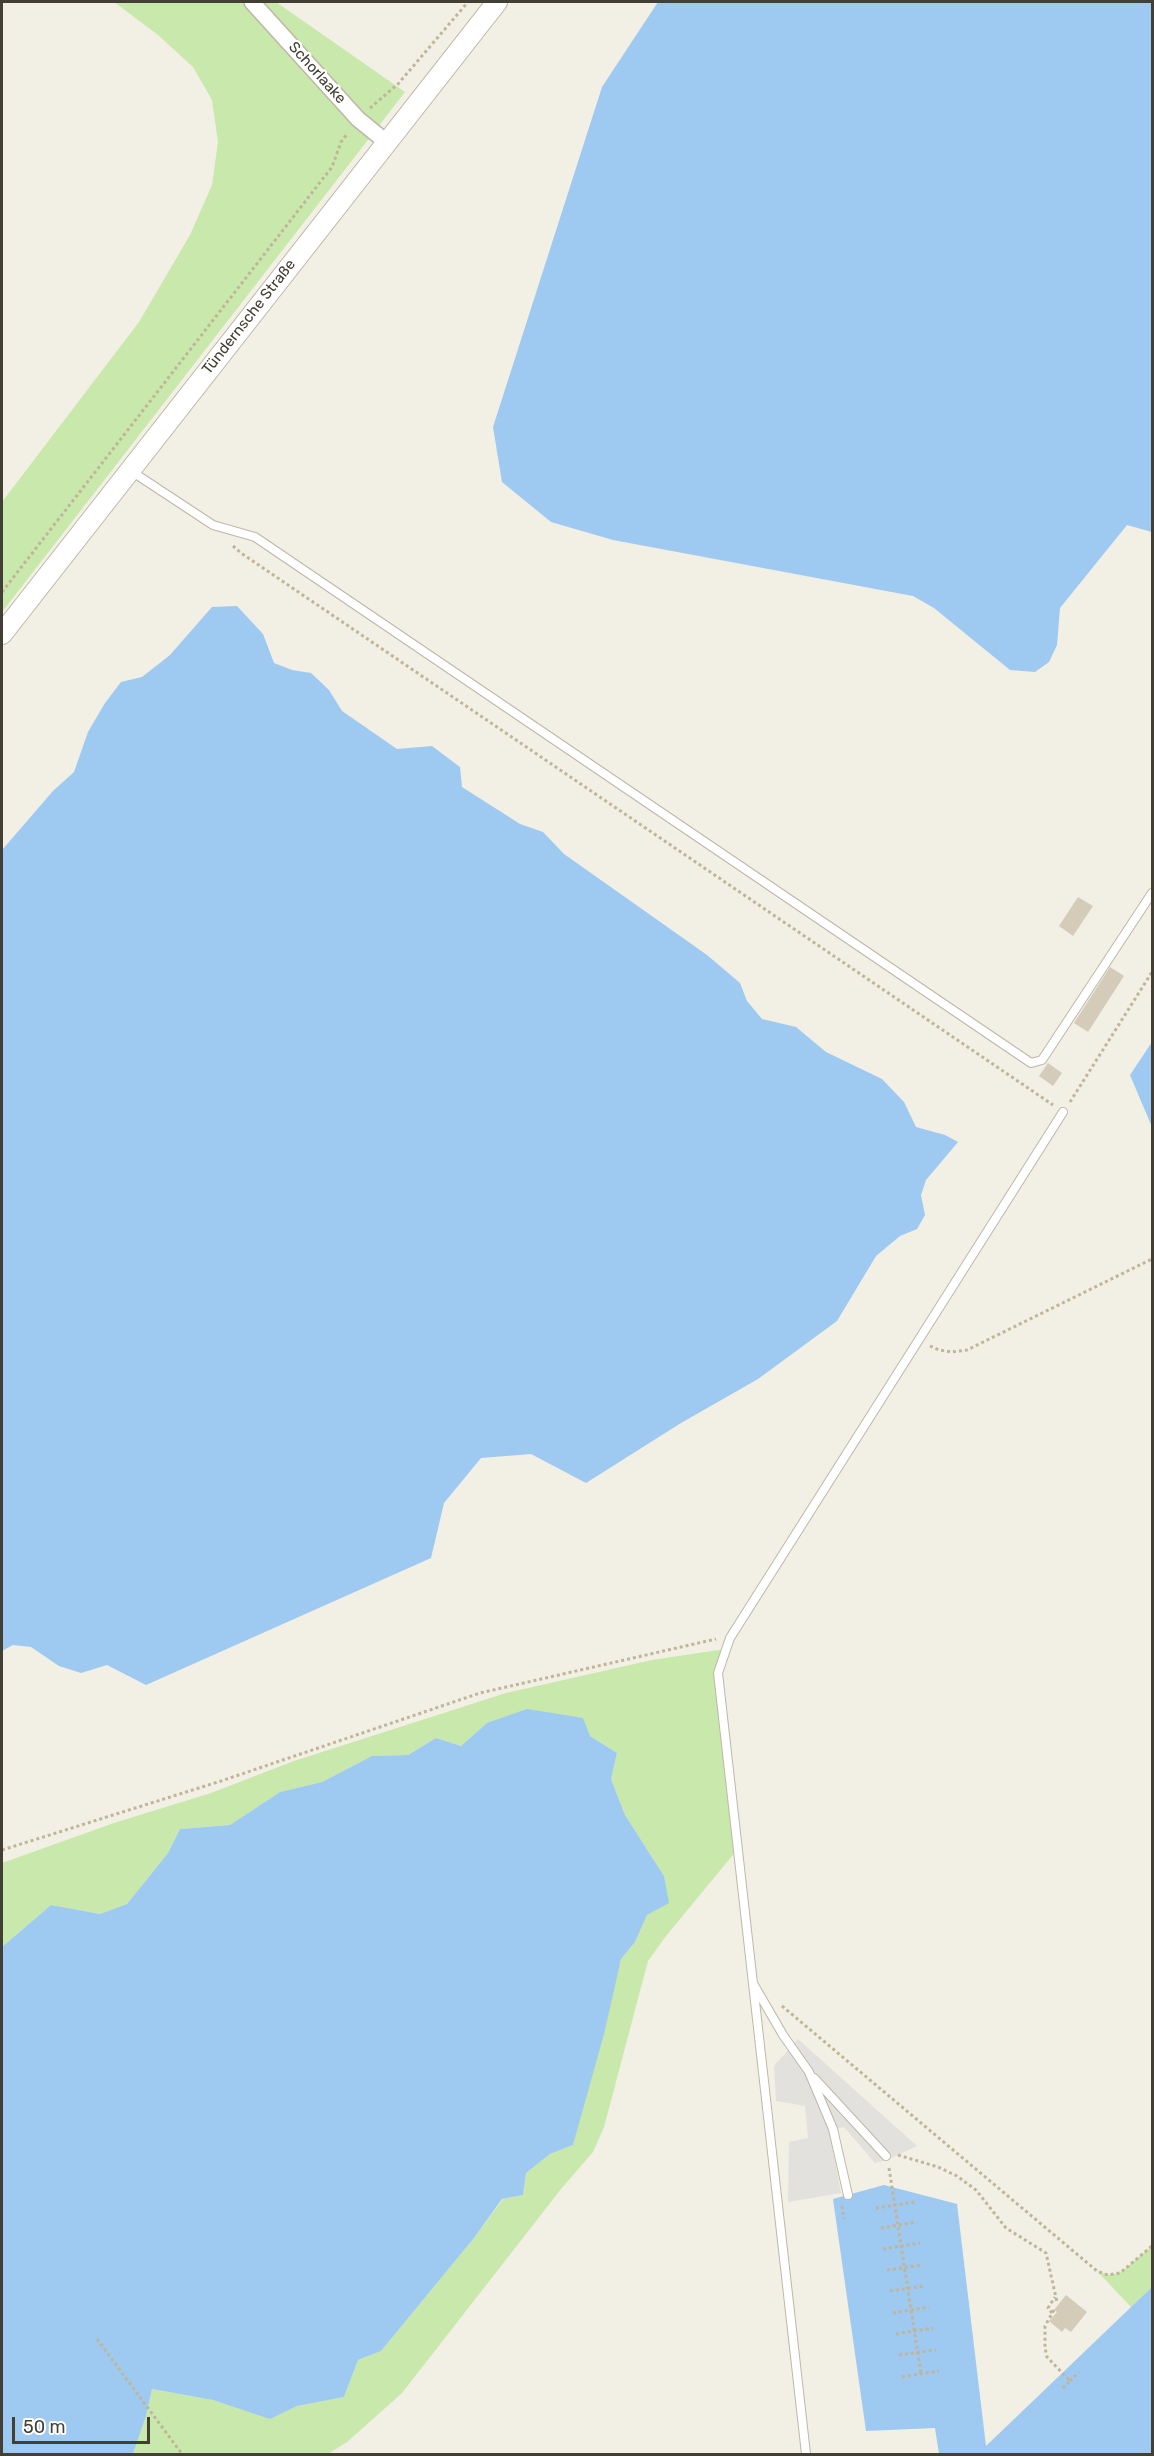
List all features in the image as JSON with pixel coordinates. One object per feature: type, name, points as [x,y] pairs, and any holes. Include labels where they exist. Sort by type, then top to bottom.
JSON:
[{"type":"street","name":"Schorlaake","points":[[252,2],[358,119],[385,141]]},
{"type":"street","name":"Tündernsche Straße","points":[[2,634],[385,141],[496,2]]},
{"type":"lane","points":[[130,470],[213,525],[255,537],[1031,1063],[1042,1059],[1152,893]]},
{"type":"lane","points":[[806,2454],[718,1673],[730,1638],[917,1339],[1063,1112]]},
{"type":"lane","points":[[752,1981],[783,2035],[809,2072],[886,2156]]},
{"type":"lane","points":[[809,2072],[833,2129],[848,2195]]},
{"type":"path","points":[[2,592],[332,167],[341,142],[358,119],[398,84],[468,2]]},
{"type":"path","points":[[213,525],[241,553],[1063,1112],[1152,972]]},
{"type":"path","points":[[917,1339],[939,1350],[951,1352],[967,1350],[1152,1259]]},
{"type":"path","points":[[2,1850],[221,1781],[480,1693],[709,1639],[730,1638]]},
{"type":"path","points":[[778,2003],[1097,2271],[1108,2275],[1120,2273],[1152,2246]]},
{"type":"path","points":[[886,2156],[898,2155],[938,2167],[957,2176],[976,2190],[1006,2228],[1046,2253],[1057,2302]]},
{"type":"path","points":[[890,2175],[921,2374]]},
{"type":"path","points":[[876,2208],[916,2202]]},
{"type":"path","points":[[881,2228],[916,2222]]},
{"type":"path","points":[[883,2249],[920,2243]]},
{"type":"path","points":[[887,2270],[923,2265]]},
{"type":"path","points":[[890,2291],[925,2286]]},
{"type":"path","points":[[1055,2297],[1048,2307],[1053,2312],[1045,2326],[1047,2357],[1070,2381]]},
{"type":"path","points":[[893,2313],[929,2307]]},
{"type":"path","points":[[896,2334],[933,2328]]},
{"type":"path","points":[[97,2338],[182,2454]]},
{"type":"path","points":[[899,2355],[936,2350]]},
{"type":"path","points":[[902,2377],[939,2371]]},
{"type":"path","points":[[1061,2390],[1079,2372]]},
{"type":"green space","points":[[114,2],[276,2],[405,92],[2,612],[2,502],[139,322],[190,235],[212,185],[218,142],[212,100],[193,67],[158,35]]},
{"type":"green space","points":[[725,1649],[718,1674],[737,1850],[648,1961],[604,2127],[593,2152],[561,2189],[402,2393],[347,2442],[328,2454],[133,2454],[146,2416],[152,2389],[213,2400],[270,2418],[297,2406],[344,2397],[358,2360],[381,2351],[503,2199],[523,2195],[526,2173],[550,2154],[573,2145],[621,1959],[635,1942],[664,1876],[625,1815],[611,1779],[617,1753],[590,1736],[487,1723],[461,1746],[436,1738],[408,1755],[372,1756],[322,1782],[280,1792],[230,1825],[180,1829],[168,1853],[127,1904],[100,1914],[51,1905],[2,1947],[2,1863],[114,1823],[211,1793],[294,1761],[506,1693],[652,1660]]},
{"type":"green space","points":[[1152,2246],[1152,2287],[1131,2307],[1097,2271],[1108,2275],[1120,2273]]},
{"type":"shaded area","points":[[798,2039],[917,2146],[875,2163],[844,2127],[829,2130],[841,2193],[788,2202],[789,2142],[808,2138],[805,2106],[776,2101],[774,2066]]},
{"type":"water","points":[[658,2],[1152,2],[1152,532],[1127,525],[1060,608],[1057,645],[1049,662],[1035,672],[1010,670],[934,608],[913,596],[613,540],[551,522],[502,482],[493,427],[602,87]]},
{"type":"water","points":[[237,606],[263,634],[274,663],[292,670],[311,673],[329,690],[342,711],[397,749],[432,746],[460,767],[462,787],[520,824],[543,832],[564,854],[707,955],[740,983],[747,1001],[762,1019],[796,1027],[826,1052],[882,1079],[904,1102],[916,1127],[945,1135],[958,1142],[926,1180],[921,1195],[925,1215],[917,1229],[900,1236],[876,1256],[837,1321],[758,1379],[681,1423],[586,1483],[531,1454],[481,1458],[444,1503],[431,1558],[146,1685],[107,1665],[81,1673],[59,1666],[31,1647],[13,1645],[2,1651],[2,850],[53,791],[74,772],[88,732],[121,682],[142,677],[170,655],[212,607]]},
{"type":"water","points":[[1152,1042],[1152,1127],[1130,1075]]},
{"type":"water","points":[[527,1709],[583,1718],[590,1736],[617,1753],[611,1779],[625,1815],[664,1876],[669,1903],[647,1915],[635,1942],[621,1959],[604,2034],[573,2145],[550,2154],[526,2173],[523,2195],[502,2199],[474,2238],[381,2351],[358,2360],[344,2397],[297,2406],[270,2419],[213,2400],[152,2389],[146,2416],[133,2454],[2,2454],[2,1947],[51,1905],[100,1914],[127,1904],[168,1853],[180,1829],[230,1825],[280,1792],[322,1782],[372,1756],[408,1755],[436,1738],[461,1746],[487,1723]]},
{"type":"water","points":[[884,2185],[957,2204],[986,2446],[1152,2287],[1152,2454],[939,2454],[935,2428],[866,2431],[833,2199]]},
{"type":"building","points":[[1078,897],[1093,906],[1073,936],[1059,926]]},
{"type":"building","points":[[1110,967],[1124,976],[1088,1032],[1074,1023]]},
{"type":"building","points":[[1048,1063],[1062,1073],[1053,1086],[1039,1076]]},
{"type":"building","points":[[1066,2295],[1087,2312],[1071,2332],[1065,2328],[1062,2332],[1049,2321],[1057,2312],[1054,2310]]}]
